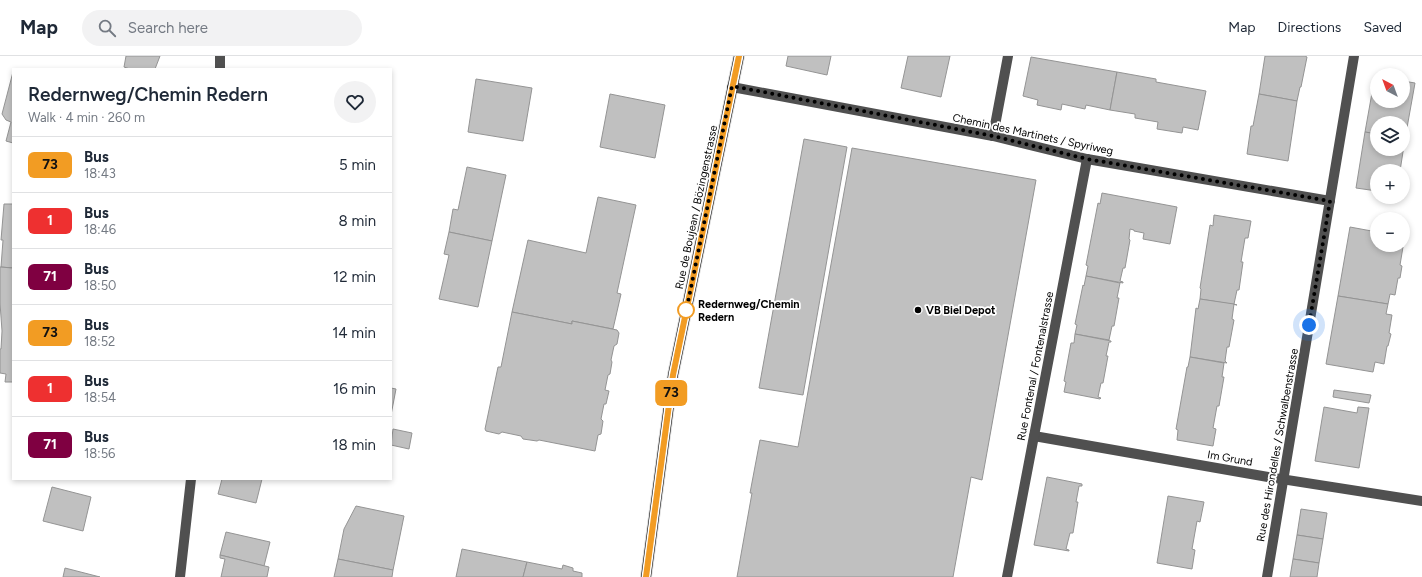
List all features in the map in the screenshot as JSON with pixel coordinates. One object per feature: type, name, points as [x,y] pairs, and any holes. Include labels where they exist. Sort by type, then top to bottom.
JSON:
[{"type":"main road","name":"Rue de Boujean / Bözingenstrasse","points":[[646,577],[673,375],[739,56]]},
{"type":"street","points":[[220,56],[220,68]]},
{"type":"street","points":[[993,136],[1008,56]]},
{"type":"street","name":"Rue des Hirondelles / Schwalbenstrasse","points":[[1267,577],[1354,56]]},
{"type":"street","name":"Chemin des Martinets / Spyriweg","points":[[732,86],[993,136],[1087,159],[1330,201]]},
{"type":"street","name":"Rue Fontenal / Fontenalstrasse","points":[[1007,577],[1087,159]]},
{"type":"street","name":"Im Grund","points":[[1034,436],[1283,479],[1422,501]]},
{"type":"street","points":[[180,577],[191,480]]},
{"type":"building","points":[[126,56],[160,56],[155,68],[124,67]]},
{"type":"building","points":[[788,56],[831,56],[827,75],[786,66]]},
{"type":"building","points":[[908,56],[950,56],[941,97],[901,88]]},
{"type":"building","points":[[1265,56],[1307,57],[1297,101],[1259,94]]},
{"type":"building","points":[[1031,57],[1117,72],[1110,110],[1086,105],[1085,109],[1062,104],[1061,110],[1037,105],[1038,100],[1023,96]]},
{"type":"building","points":[[1117,72],[1156,79],[1156,82],[1206,91],[1198,130],[1183,127],[1182,133],[1157,129],[1158,122],[1135,118],[1135,114],[1110,110]]},
{"type":"building","points":[[12,76],[12,143],[6,141],[11,122],[6,120],[2,114]]},
{"type":"building","points":[[476,79],[532,88],[523,141],[468,132]]},
{"type":"building","points":[[1410,82],[1415,83],[1409,116],[1370,116],[1370,133],[1365,132],[1370,104],[1370,108],[1410,108]]},
{"type":"building","points":[[610,94],[665,105],[655,158],[600,147]]},
{"type":"building","points":[[1259,94],[1297,101],[1288,161],[1247,154],[1251,126],[1253,126]]},
{"type":"building","points":[[1365,132],[1370,133],[1370,156],[1402,156],[1401,164],[1370,164],[1370,190],[1356,188]]},
{"type":"building","points":[[804,139],[847,147],[803,395],[759,388]]},
{"type":"building","name":"VB Biel Depot","points":[[852,148],[1036,180],[982,480],[971,477],[953,577],[737,577],[760,440],[798,447]]},
{"type":"building","points":[[467,167],[506,175],[492,241],[449,232],[453,209],[458,210]]},
{"type":"building","points":[[1102,193],[1177,207],[1170,244],[1143,239],[1144,233],[1130,229],[1130,240],[1125,268],[1123,268],[1120,281],[1123,283],[1086,276],[1088,266],[1086,265],[1098,203],[1100,204]]},
{"type":"building","points":[[598,197],[636,205],[617,293],[621,294],[613,329],[572,321],[572,324],[512,312],[528,240],[586,253]]},
{"type":"building","points":[[4,204],[12,204],[12,268],[1,267],[3,240],[1,240]]},
{"type":"building","points":[[1214,215],[1251,221],[1248,238],[1245,238],[1241,262],[1243,262],[1239,290],[1237,290],[1234,304],[1237,305],[1200,299],[1200,288],[1210,225],[1213,226]]},
{"type":"building","points":[[1350,227],[1370,231],[1370,252],[1402,252],[1400,278],[1398,278],[1395,295],[1390,294],[1388,304],[1338,296]]},
{"type":"building","points":[[449,232],[492,241],[478,307],[439,299],[449,255],[444,254]]},
{"type":"building","points":[[0,267],[12,268],[12,382],[5,382],[6,374],[0,373],[2,331]]},
{"type":"building","points":[[1086,276],[1120,283],[1114,326],[1112,326],[1109,340],[1075,334],[1077,325],[1075,324]]},
{"type":"building","points":[[1338,296],[1388,304],[1386,314],[1392,315],[1389,333],[1391,334],[1384,364],[1375,362],[1373,372],[1326,364]]},
{"type":"building","points":[[1200,299],[1234,304],[1232,319],[1234,320],[1225,361],[1227,363],[1190,357],[1196,308],[1198,309]]},
{"type":"building","points":[[512,312],[572,324],[572,321],[617,330],[619,333],[617,344],[614,346],[610,374],[608,375],[605,390],[609,391],[606,404],[604,404],[601,419],[603,421],[601,434],[598,435],[595,451],[539,440],[523,439],[521,436],[502,432],[499,434],[486,431],[485,429],[498,367],[501,367]]},
{"type":"building","points":[[1075,334],[1111,341],[1109,342],[1103,383],[1101,383],[1098,397],[1101,398],[1100,399],[1064,392],[1066,382],[1064,381],[1071,343],[1074,343]]},
{"type":"building","points":[[1190,357],[1224,363],[1222,377],[1224,377],[1219,406],[1217,406],[1213,428],[1216,429],[1213,446],[1177,440],[1178,430],[1176,429]]},
{"type":"building","points":[[392,388],[396,389],[392,410]]},
{"type":"building","points":[[1334,390],[1371,395],[1369,403],[1333,397]]},
{"type":"building","points":[[1324,407],[1357,413],[1358,407],[1369,408],[1359,468],[1315,461]]},
{"type":"building","points":[[393,429],[412,433],[409,449],[392,445]]},
{"type":"building","points":[[1047,477],[1082,484],[1082,486],[1079,486],[1076,502],[1078,502],[1073,533],[1070,533],[1066,549],[1069,551],[1034,545]]},
{"type":"building","points":[[222,480],[262,480],[256,503],[218,494]]},
{"type":"building","points":[[52,487],[91,497],[83,531],[43,521]]},
{"type":"building","points":[[1168,496],[1204,502],[1200,522],[1197,521],[1192,549],[1195,550],[1192,569],[1157,563]]},
{"type":"building","points":[[356,506],[404,516],[393,570],[338,559],[344,529]]},
{"type":"building","points":[[1301,509],[1327,513],[1323,539],[1297,535]]},
{"type":"building","points":[[226,532],[270,542],[264,566],[220,555]]},
{"type":"building","points":[[1297,535],[1323,539],[1319,563],[1293,559]]},
{"type":"building","points":[[462,549],[527,562],[523,577],[456,577]]},
{"type":"building","points":[[220,555],[269,567],[267,577],[221,577],[225,559],[220,558]]},
{"type":"building","points":[[338,559],[393,570],[392,577],[334,577]]},
{"type":"building","points":[[1293,559],[1319,563],[1317,577],[1290,577]]},
{"type":"building","points":[[527,562],[562,569],[563,565],[573,568],[573,571],[582,573],[582,577],[523,577]]},
{"type":"building","points":[[65,568],[100,577],[63,577]]},
{"type":"bus line","name":"73","points":[[646,577],[673,375],[739,56]]},
{"type":"place","name":"Redernweg/Chemin Redern","points":[[686,310]]},
{"type":"place","name":"VB Biel Depot","points":[[918,310]]},
{"type":"route","points":[[686,310],[686,312],[732,86],[993,136],[1087,159],[1330,201],[1309,325]]}]
